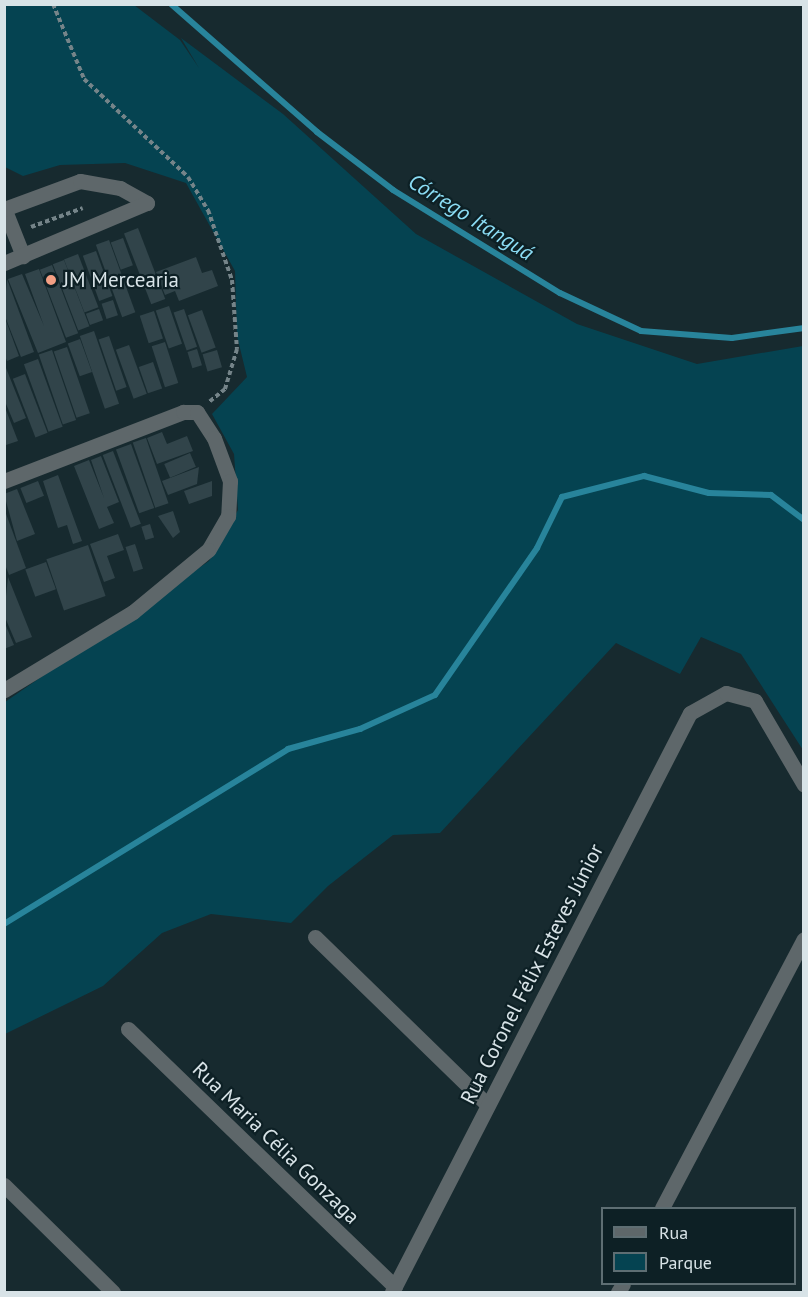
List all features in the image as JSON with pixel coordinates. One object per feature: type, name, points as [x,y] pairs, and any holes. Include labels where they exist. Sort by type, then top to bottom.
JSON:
[{"type":"street","points":[[4,262],[23,256],[147,203],[120,188],[80,181],[5,209],[23,256]]},
{"type":"street","points":[[4,481],[183,412],[197,412],[214,438],[230,481],[228,516],[208,550],[133,612],[4,690]]},
{"type":"street","name":"Rua Coronel Félix Esteves Júnior","points":[[394,1290],[690,713],[726,693],[755,701],[804,785]]},
{"type":"street","points":[[315,937],[488,1105]]},
{"type":"street","points":[[663,1207],[804,939]]},
{"type":"street","name":"Rua Maria Célia Gonzaga","points":[[128,1029],[394,1290]]},
{"type":"street","points":[[4,1185],[112,1293]]},
{"type":"path","points":[[53,4],[84,79],[188,177],[208,210],[232,280],[237,349],[225,388],[197,412]]},
{"type":"path","points":[[14,233],[91,205]]},
{"type":"green space","points":[[5,5],[134,5],[180,40],[199,68],[181,38],[283,114],[416,234],[577,324],[697,364],[803,346],[803,750],[741,654],[701,637],[680,674],[616,643],[440,833],[393,835],[328,886],[291,923],[211,914],[162,933],[103,986],[5,1034],[5,702],[209,561],[238,510],[234,454],[212,414],[247,377],[237,336],[235,271],[186,183],[125,163],[60,165],[23,176],[5,167]]},
{"type":"building","points":[[138,228],[165,299],[151,304],[124,233]]},
{"type":"building","points":[[123,238],[133,265],[121,270],[111,242]]},
{"type":"building","points":[[109,240],[135,312],[122,317],[96,245]]},
{"type":"building","points":[[96,251],[112,296],[99,301],[83,256]]},
{"type":"building","points":[[78,254],[98,307],[84,313],[64,259]]},
{"type":"building","points":[[196,257],[202,273],[212,270],[218,286],[179,301],[175,291],[165,295],[156,272]]},
{"type":"building","points":[[64,260],[89,326],[78,331],[53,264]]},
{"type":"building","points":[[52,265],[78,333],[66,338],[40,270]]},
{"type":"building","points":[[39,269],[66,342],[38,353],[8,279],[22,274],[44,326],[25,274]]},
{"type":"building","points":[[7,279],[34,352],[21,357],[4,314]]},
{"type":"building","points":[[113,300],[118,315],[107,319],[102,304]]},
{"type":"building","points":[[169,306],[182,344],[169,348],[156,311]]},
{"type":"building","points":[[99,309],[103,320],[90,325],[86,314]]},
{"type":"building","points":[[184,309],[197,347],[187,350],[174,313]]},
{"type":"building","points":[[202,310],[216,348],[202,353],[188,315]]},
{"type":"building","points":[[154,311],[163,339],[149,343],[140,316]]},
{"type":"building","points":[[5,318],[19,356],[7,361],[4,354]]},
{"type":"building","points":[[94,331],[119,404],[105,409],[80,336]]},
{"type":"building","points":[[109,336],[127,387],[116,391],[99,340]]},
{"type":"building","points":[[80,339],[92,372],[80,376],[68,343]]},
{"type":"building","points":[[165,342],[178,383],[165,387],[152,346]]},
{"type":"building","points":[[129,345],[147,394],[134,399],[116,350]]},
{"type":"building","points":[[67,347],[90,413],[77,418],[54,352]]},
{"type":"building","points":[[197,349],[202,365],[192,368],[187,352]]},
{"type":"building","points":[[52,350],[76,420],[63,425],[39,355]]},
{"type":"building","points":[[217,350],[222,367],[208,371],[203,354]]},
{"type":"building","points":[[38,359],[63,427],[49,432],[24,364]]},
{"type":"building","points":[[153,362],[162,388],[148,393],[139,367]]},
{"type":"building","points":[[4,363],[26,418],[14,423],[4,399]]},
{"type":"building","points":[[25,374],[48,433],[35,437],[13,379]]},
{"type":"building","points":[[4,405],[18,441],[6,445],[4,441]]},
{"type":"building","points":[[162,432],[167,444],[187,436],[193,451],[157,464],[147,438]]},
{"type":"building","points":[[146,438],[168,503],[155,508],[133,443]]},
{"type":"building","points":[[131,444],[154,508],[139,513],[116,449]]},
{"type":"building","points":[[113,451],[141,524],[131,528],[103,455]]},
{"type":"building","points":[[190,453],[196,467],[170,478],[164,464]]},
{"type":"building","points":[[101,456],[119,502],[107,507],[114,523],[99,529],[74,466],[89,460],[104,498],[91,460]]},
{"type":"building","points":[[199,467],[197,484],[168,495],[162,481]]},
{"type":"building","points":[[58,475],[82,541],[73,544],[67,525],[58,528],[43,481]]},
{"type":"building","points":[[38,481],[44,496],[26,503],[20,488]]},
{"type":"building","points":[[212,481],[212,496],[189,504],[184,491]]},
{"type":"building","points":[[17,489],[35,534],[17,541],[4,494]]},
{"type":"building","points":[[5,511],[26,568],[9,575],[4,562]]},
{"type":"building","points":[[173,511],[180,532],[173,538],[158,516]]},
{"type":"building","points":[[150,524],[154,537],[145,540],[141,527]]},
{"type":"building","points":[[118,534],[124,550],[107,556],[115,578],[104,582],[90,544]]},
{"type":"building","points":[[135,544],[143,569],[134,572],[125,547]]},
{"type":"building","points":[[88,545],[106,596],[64,610],[46,559]]},
{"type":"building","points":[[46,562],[56,589],[35,597],[25,570]]},
{"type":"building","points":[[8,577],[32,637],[16,643],[4,615]]},
{"type":"building","points":[[4,621],[14,645],[4,649]]},
{"type":"waterway","name":"Córrego Itanguá","points":[[171,4],[317,132],[393,190],[560,293],[641,331],[732,338],[804,328]]},
{"type":"waterway","points":[[4,924],[288,749],[360,729],[435,695],[537,548],[562,497],[644,476],[709,493],[771,495],[804,520]]},
{"type":"place","name":"JM Mercearia","points":[[51,280]]}]
